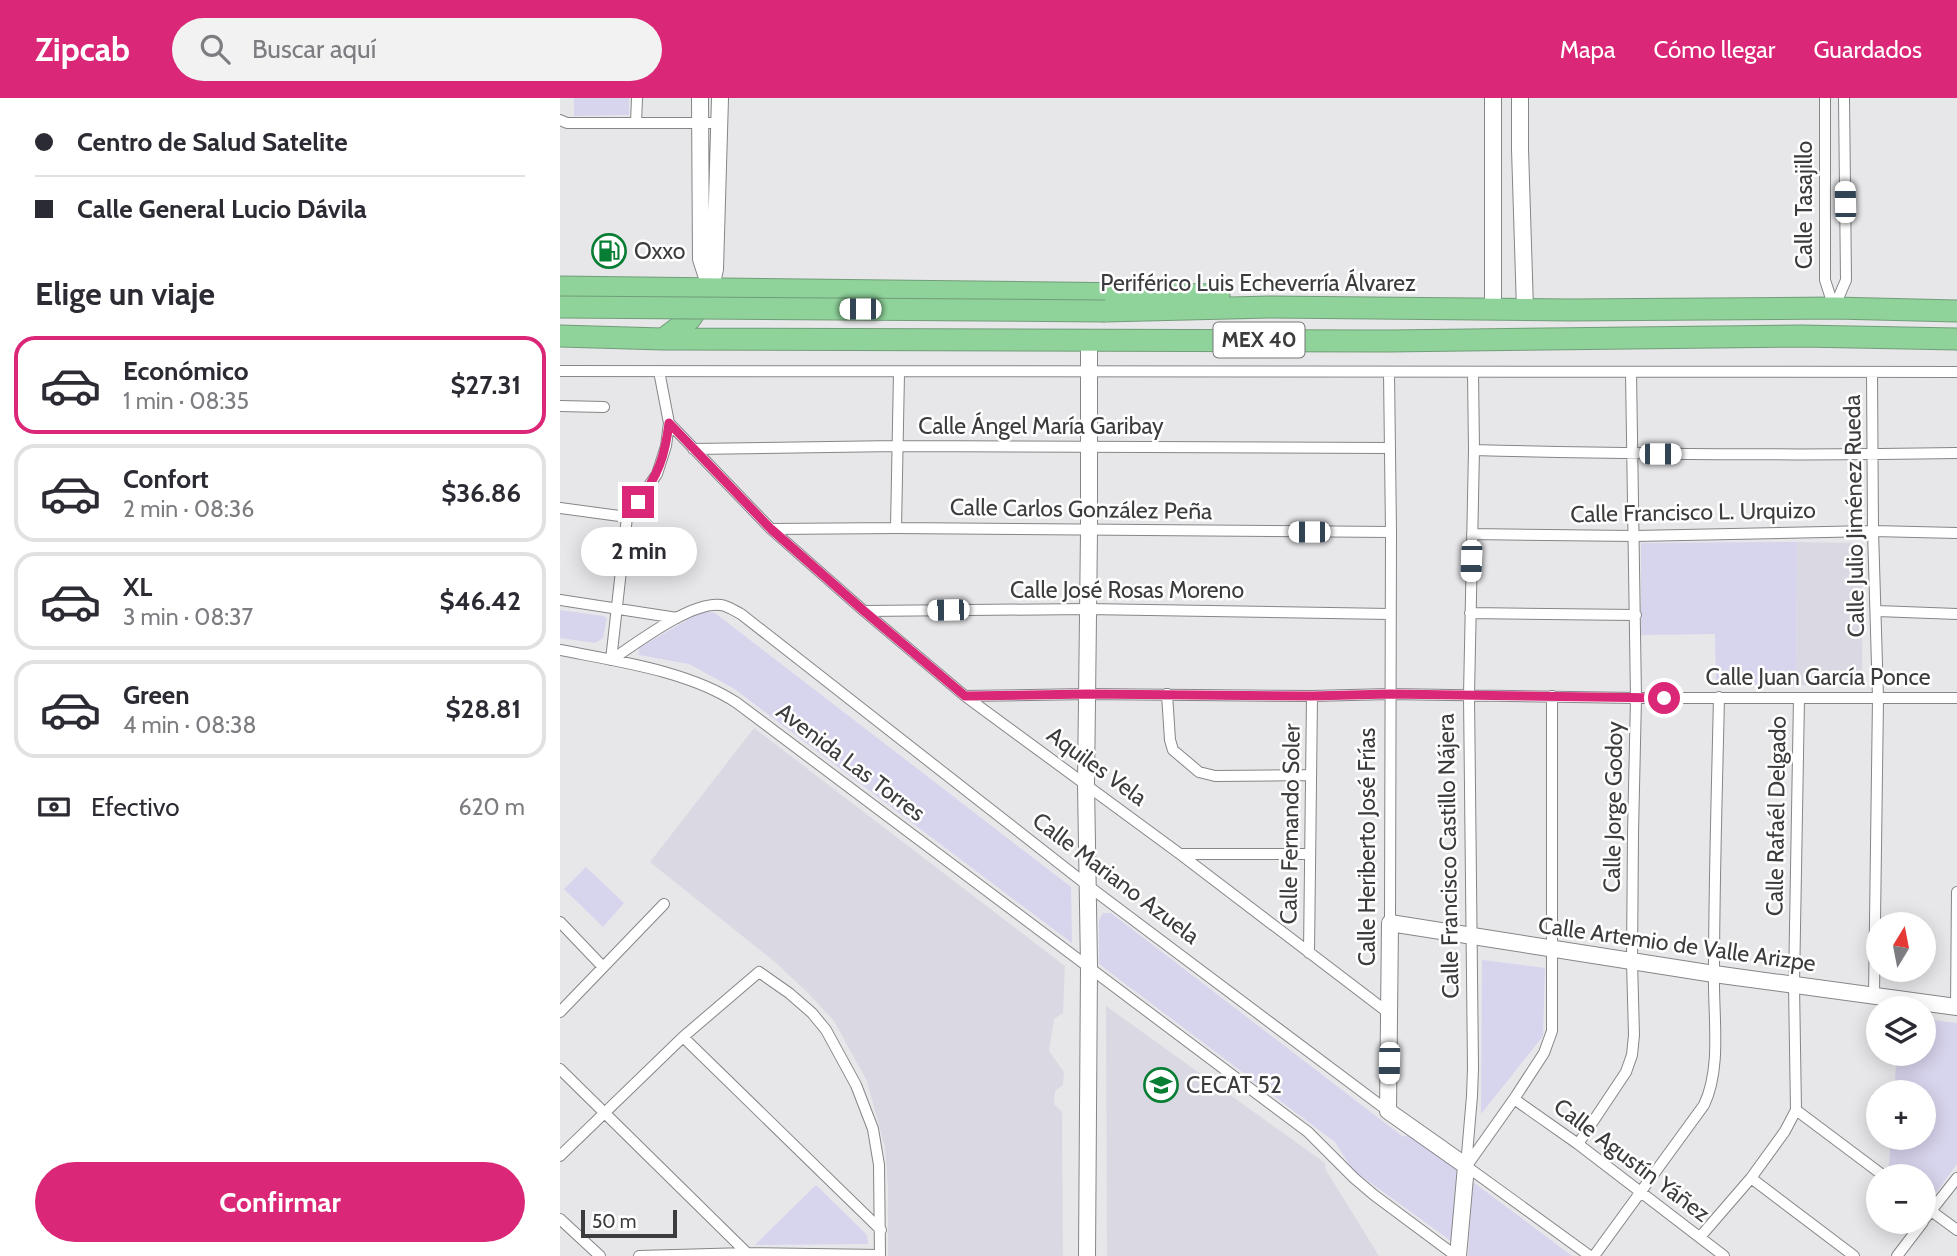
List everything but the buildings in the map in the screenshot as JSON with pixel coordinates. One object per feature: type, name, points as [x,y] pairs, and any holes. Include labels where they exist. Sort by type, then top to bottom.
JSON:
[{"type":"highway","points":[[560,287],[1237,295],[1270,307]]},
{"type":"highway","points":[[643,287],[651,299],[654,312],[654,339],[690,320],[710,290]]},
{"type":"highway","points":[[770,288],[761,305],[760,314],[767,332],[776,339]]},
{"type":"highway","points":[[710,290],[725,311],[753,339]]},
{"type":"highway","name":"Periférico Luis Echeverría Álvarez","points":[[560,307],[1105,311],[1270,307],[1834,308],[1957,311]]},
{"type":"highway","points":[[1801,336],[1834,308],[1867,337]]},
{"type":"highway","name":"MEX 40","points":[[560,337],[1389,341],[1801,336],[1957,339]]},
{"type":"street","points":[[636,123],[637,98]]},
{"type":"street","points":[[699,98],[701,259],[710,290]]},
{"type":"street","points":[[710,290],[715,269],[720,98]]},
{"type":"street","points":[[1493,98],[1493,309]]},
{"type":"street","points":[[1520,98],[1525,309]]},
{"type":"street","name":"Calle Tasajillo","points":[[1825,98],[1825,280],[1834,308]]},
{"type":"street","name":"Calle Tasajillo","points":[[1834,308],[1846,280],[1844,98]]},
{"type":"street","points":[[560,120],[567,123],[720,124]]},
{"type":"street","points":[[672,288],[691,275],[701,259]]},
{"type":"street","points":[[1087,1256],[1088,340]]},
{"type":"street","points":[[560,371],[1957,372]]},
{"type":"street","points":[[611,660],[627,517],[657,474],[669,423],[659,371]]},
{"type":"street","name":"Calle Heriberto José Frías","points":[[1388,1111],[1391,532],[1389,372]]},
{"type":"street","name":"Calle Francisco Castillo Nájera","points":[[1457,1256],[1472,1096],[1469,695],[1473,372]]},
{"type":"street","name":"Calle Jorge Godoy","points":[[1578,1144],[1626,1072],[1632,1055],[1634,1035],[1632,961],[1636,615],[1631,372]]},
{"type":"street","name":"Calle Julio Jiménez Rueda","points":[[1872,372],[1878,698],[1874,995]]},
{"type":"street","points":[[896,528],[899,373]]},
{"type":"street","points":[[560,406],[604,407]]},
{"type":"street","name":"Aquiles Vela","points":[[669,423],[771,529],[965,696],[1180,853],[1390,1014]]},
{"type":"street","name":"Calle Ángel María Garibay","points":[[693,449],[897,446],[1389,448]]},
{"type":"street","points":[[1474,450],[1872,455],[1957,453]]},
{"type":"street","points":[[560,508],[627,517]]},
{"type":"street","name":"Calle Carlos González Peña","points":[[771,529],[1391,532]]},
{"type":"street","name":"Calle Francisco L. Urquizo","points":[[1472,534],[1635,536],[1873,531],[1957,533]]},
{"type":"street","points":[[560,600],[677,618]]},
{"type":"street","name":"Calle Mariano Azuela","points":[[611,660],[677,618],[702,606],[723,605],[741,614],[1087,885],[1388,1111],[1592,1256]]},
{"type":"street","name":"Calle José Rosas Moreno","points":[[864,611],[1087,609],[1390,614]]},
{"type":"street","points":[[1877,611],[1957,614]]},
{"type":"street","points":[[1470,613],[1636,615]]},
{"type":"street","name":"Avenida Las Torres","points":[[560,650],[684,677],[722,692],[1308,1132],[1374,1195],[1457,1256]]},
{"type":"street","points":[[1167,694],[1171,746],[1199,772],[1215,776],[1311,775]]},
{"type":"street","name":"Calle Juan García Ponce","points":[[965,696],[1390,694],[1636,698],[1957,698]]},
{"type":"street","name":"Calle Fernando Soler","points":[[1309,953],[1312,696]]},
{"type":"street","points":[[1466,1166],[1544,1053],[1552,1031],[1552,696]]},
{"type":"street","points":[[1592,1256],[1704,1105],[1711,1089],[1714,1066],[1719,697]]},
{"type":"street","name":"Calle Rafaél Delgado","points":[[1796,1110],[1794,985],[1799,698]]},
{"type":"street","points":[[1180,853],[1310,853]]},
{"type":"street","points":[[1956,1007],[1957,892]]},
{"type":"street","points":[[560,1013],[664,904]]},
{"type":"street","points":[[560,922],[603,967]]},
{"type":"street","name":"Calle Artemio de Valle Arizpe","points":[[1390,923],[1714,974],[1956,1007]]},
{"type":"street","points":[[560,1156],[683,1037],[760,972],[813,1013],[826,1030],[856,1085],[873,1129],[879,1165],[880,1255],[747,1253],[639,1256]]},
{"type":"street","points":[[683,1037],[881,1230]]},
{"type":"street","points":[[560,1069],[747,1253]]},
{"type":"street","name":"Calle Agustín Yáñez","points":[[1514,1099],[1578,1144],[1724,1256]]},
{"type":"street","points":[[1700,1237],[1751,1178],[1785,1131],[1796,1110],[1868,1164]]},
{"type":"street","points":[[1751,1178],[1854,1256]]},
{"type":"street","points":[[1936,1199],[1957,1178]]},
{"type":"street","points":[[1936,1215],[1957,1230]]},
{"type":"street","points":[[560,1219],[600,1256]]},
{"type":"street","points":[[1897,1256],[1913,1234]]},
{"type":"shaded area","points":[[574,98],[629,98],[629,115],[574,116]]},
{"type":"shaded area","points":[[1797,542],[1863,543],[1862,685],[1796,685]]},
{"type":"shaded area","points":[[1797,542],[1796,685],[1716,685],[1715,634],[1641,635],[1641,543]]},
{"type":"shaded area","points":[[560,610],[607,618],[603,638],[595,643],[560,638]]},
{"type":"shaded area","points":[[704,610],[715,613],[1071,887],[1072,943],[733,688],[689,664],[639,655],[639,648]]},
{"type":"shaded area","points":[[754,728],[1065,966],[1063,1013],[1054,1019],[1049,1051],[1064,1072],[1063,1085],[1055,1091],[1054,1104],[1062,1112],[1063,1256],[888,1256],[885,1148],[867,1081],[834,1021],[775,962],[650,862]]},
{"type":"shaded area","points":[[586,867],[624,903],[603,927],[564,889]]},
{"type":"shaded area","points":[[1103,913],[1111,913],[1402,1136],[1417,1137],[1457,1167],[1451,1241],[1353,1170],[1335,1142],[1099,964],[1099,920]]},
{"type":"shaded area","points":[[1482,960],[1545,968],[1543,1036],[1481,1114]]},
{"type":"shaded area","name":"CECAT 52","points":[[1106,1006],[1325,1163],[1326,1170],[1379,1256],[1107,1256]]},
{"type":"shaded area","points":[[1936,1021],[1957,1023],[1957,1164],[1936,1193],[1936,1164],[1889,1164],[1890,1150],[1936,1150],[1936,1080],[1895,1080],[1896,1066],[1936,1066]]},
{"type":"shaded area","points":[[1473,1182],[1572,1256],[1468,1256]]},
{"type":"shaded area","points":[[816,1185],[867,1235],[868,1244],[755,1245]]},
{"type":"place","name":"Oxxo","points":[[609,251]]},
{"type":"place","name":"CECAT 52","points":[[1161,1085]]},
{"type":"route","points":[[638,502],[649,488],[663,460],[669,423],[771,529],[965,696],[1390,694],[1664,698]]}]
